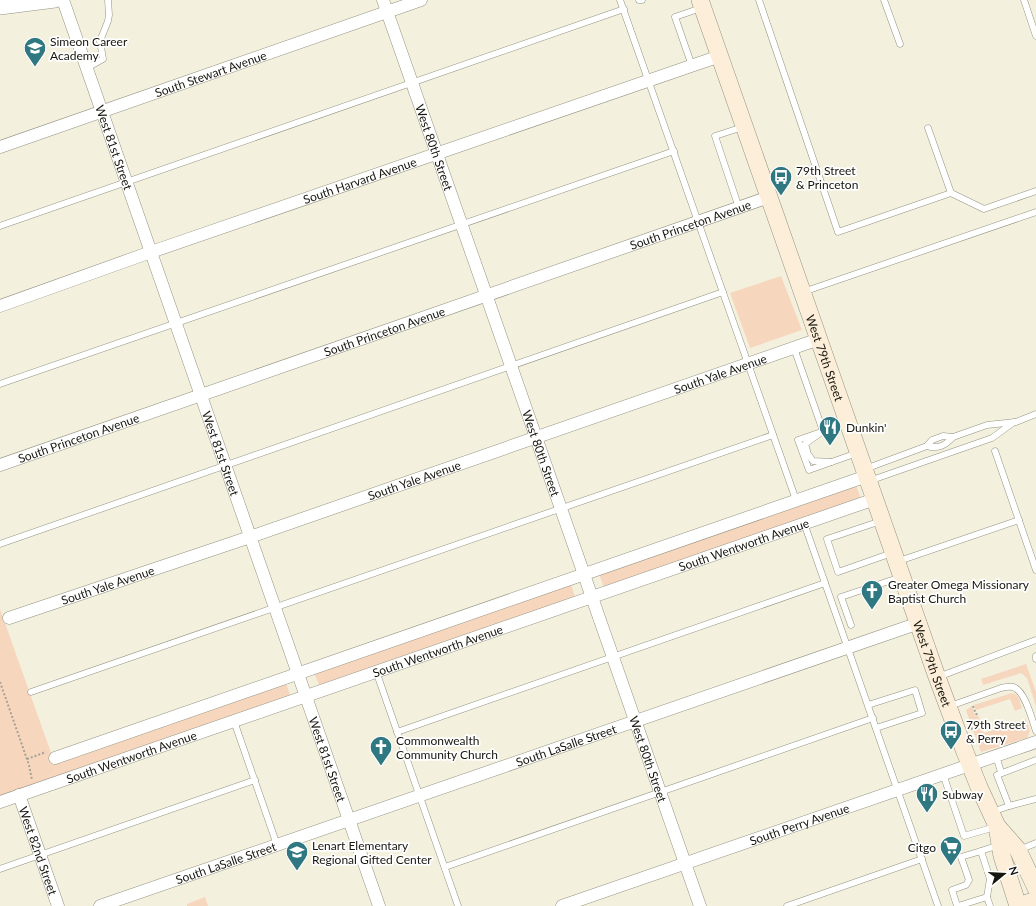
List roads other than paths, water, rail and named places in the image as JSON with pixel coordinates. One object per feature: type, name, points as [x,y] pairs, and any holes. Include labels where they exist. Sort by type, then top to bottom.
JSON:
[{"type":"main road","name":"West 79th Street","points":[[702,4],[937,677],[970,765],[1008,850],[1036,888]]},
{"type":"main road","name":"West 79th Street","points":[[1008,850],[1018,906]]},
{"type":"main road","points":[[1018,906],[1036,900]]},
{"type":"street","points":[[0,7],[55,0]]},
{"type":"street","name":"West 81st Street","points":[[63,0],[380,906]]},
{"type":"street","name":"West 80th Street","points":[[383,0],[700,906]]},
{"type":"street","name":"South Stewart Avenue","points":[[0,147],[421,0]]},
{"type":"street","name":"South Harvard Avenue","points":[[0,306],[151,252],[720,56]]},
{"type":"street","name":"South Princeton Avenue","points":[[0,465],[769,198]]},
{"type":"street","name":"South Yale Avenue","points":[[9,618],[250,537],[819,339]]},
{"type":"street","name":"South Wentworth Avenue","points":[[52,755],[298,674],[867,475]]},
{"type":"street","name":"South Wentworth Avenue","points":[[0,802],[875,499]]},
{"type":"street","name":"South LaSalle Street","points":[[100,906],[919,623]]},
{"type":"street","name":"South Perry Avenue","points":[[562,906],[1036,742]]},
{"type":"street","name":"West 82nd Street","points":[[19,795],[58,906]]},
{"type":"lane","points":[[87,68],[103,59],[100,41],[108,22],[108,0]]},
{"type":"lane","points":[[620,0],[796,500]]},
{"type":"lane","points":[[759,0],[838,232],[951,193]]},
{"type":"lane","points":[[884,0],[900,44]]},
{"type":"lane","points":[[1024,0],[1036,36]]},
{"type":"lane","points":[[692,66],[675,17],[702,4]]},
{"type":"lane","points":[[0,226],[624,9]]},
{"type":"lane","points":[[739,208],[715,136],[744,126]]},
{"type":"lane","points":[[928,128],[951,193],[984,209],[1036,191]]},
{"type":"lane","points":[[0,384],[674,152]]},
{"type":"lane","points":[[803,292],[1036,212]]},
{"type":"lane","points":[[0,544],[723,292]]},
{"type":"lane","points":[[794,348],[823,431]]},
{"type":"lane","points":[[867,475],[992,438],[1016,422],[1036,414]]},
{"type":"lane","points":[[848,422],[798,440],[809,470],[859,453]]},
{"type":"lane","points":[[867,475],[927,446],[932,440],[943,436],[953,437],[987,425],[1016,422]]},
{"type":"lane","points":[[823,431],[805,444],[808,454],[814,461],[831,462]]},
{"type":"lane","points":[[31,692],[773,435]]},
{"type":"lane","points":[[995,451],[1036,570]]},
{"type":"lane","points":[[882,520],[827,539],[838,572],[898,564]]},
{"type":"lane","points":[[851,625],[840,597],[898,564],[1019,520]]},
{"type":"lane","points":[[804,523],[938,906]]},
{"type":"lane","points":[[397,732],[825,583]]},
{"type":"lane","points":[[937,677],[1036,640]]},
{"type":"lane","points":[[376,671],[458,906]]},
{"type":"lane","points":[[948,706],[1001,688],[1009,686],[1015,687],[1020,690],[1023,696],[1036,731]]},
{"type":"lane","points":[[868,705],[915,690],[922,713],[876,728]]},
{"type":"lane","points":[[445,867],[873,718]]},
{"type":"lane","points":[[234,721],[278,845]]},
{"type":"lane","points":[[996,756],[1001,772]]},
{"type":"lane","points":[[1009,806],[997,775],[1001,772],[1036,760]]},
{"type":"lane","points":[[943,774],[964,836],[994,819],[1009,806],[1036,799]]},
{"type":"lane","points":[[0,869],[255,780]]},
{"type":"lane","points":[[987,896],[957,906],[952,890],[966,885],[968,880],[961,857],[981,851],[1008,850],[1036,843]]},
{"type":"lane","points":[[981,851],[990,879],[987,896],[990,906]]},
{"type":"lane","points":[[787,906],[922,859]]},
{"type":"place","name":"Simeon Career Academy","points":[[35,68]]},
{"type":"place","name":"79th Street & Princeton","points":[[781,196]]},
{"type":"place","name":"Dunkin'","points":[[830,446]]},
{"type":"place","name":"Greater Omega Missionary Baptist Church","points":[[872,610]]},
{"type":"place","name":"79th Street & Perry","points":[[951,750]]},
{"type":"place","name":"Commonwealth Community Church","points":[[381,766]]},
{"type":"place","name":"Subway","points":[[927,814]]},
{"type":"place","name":"Citgo","points":[[951,866]]},
{"type":"place","name":"Lenart Elementary Regional Gifted Center","points":[[297,872]]}]
